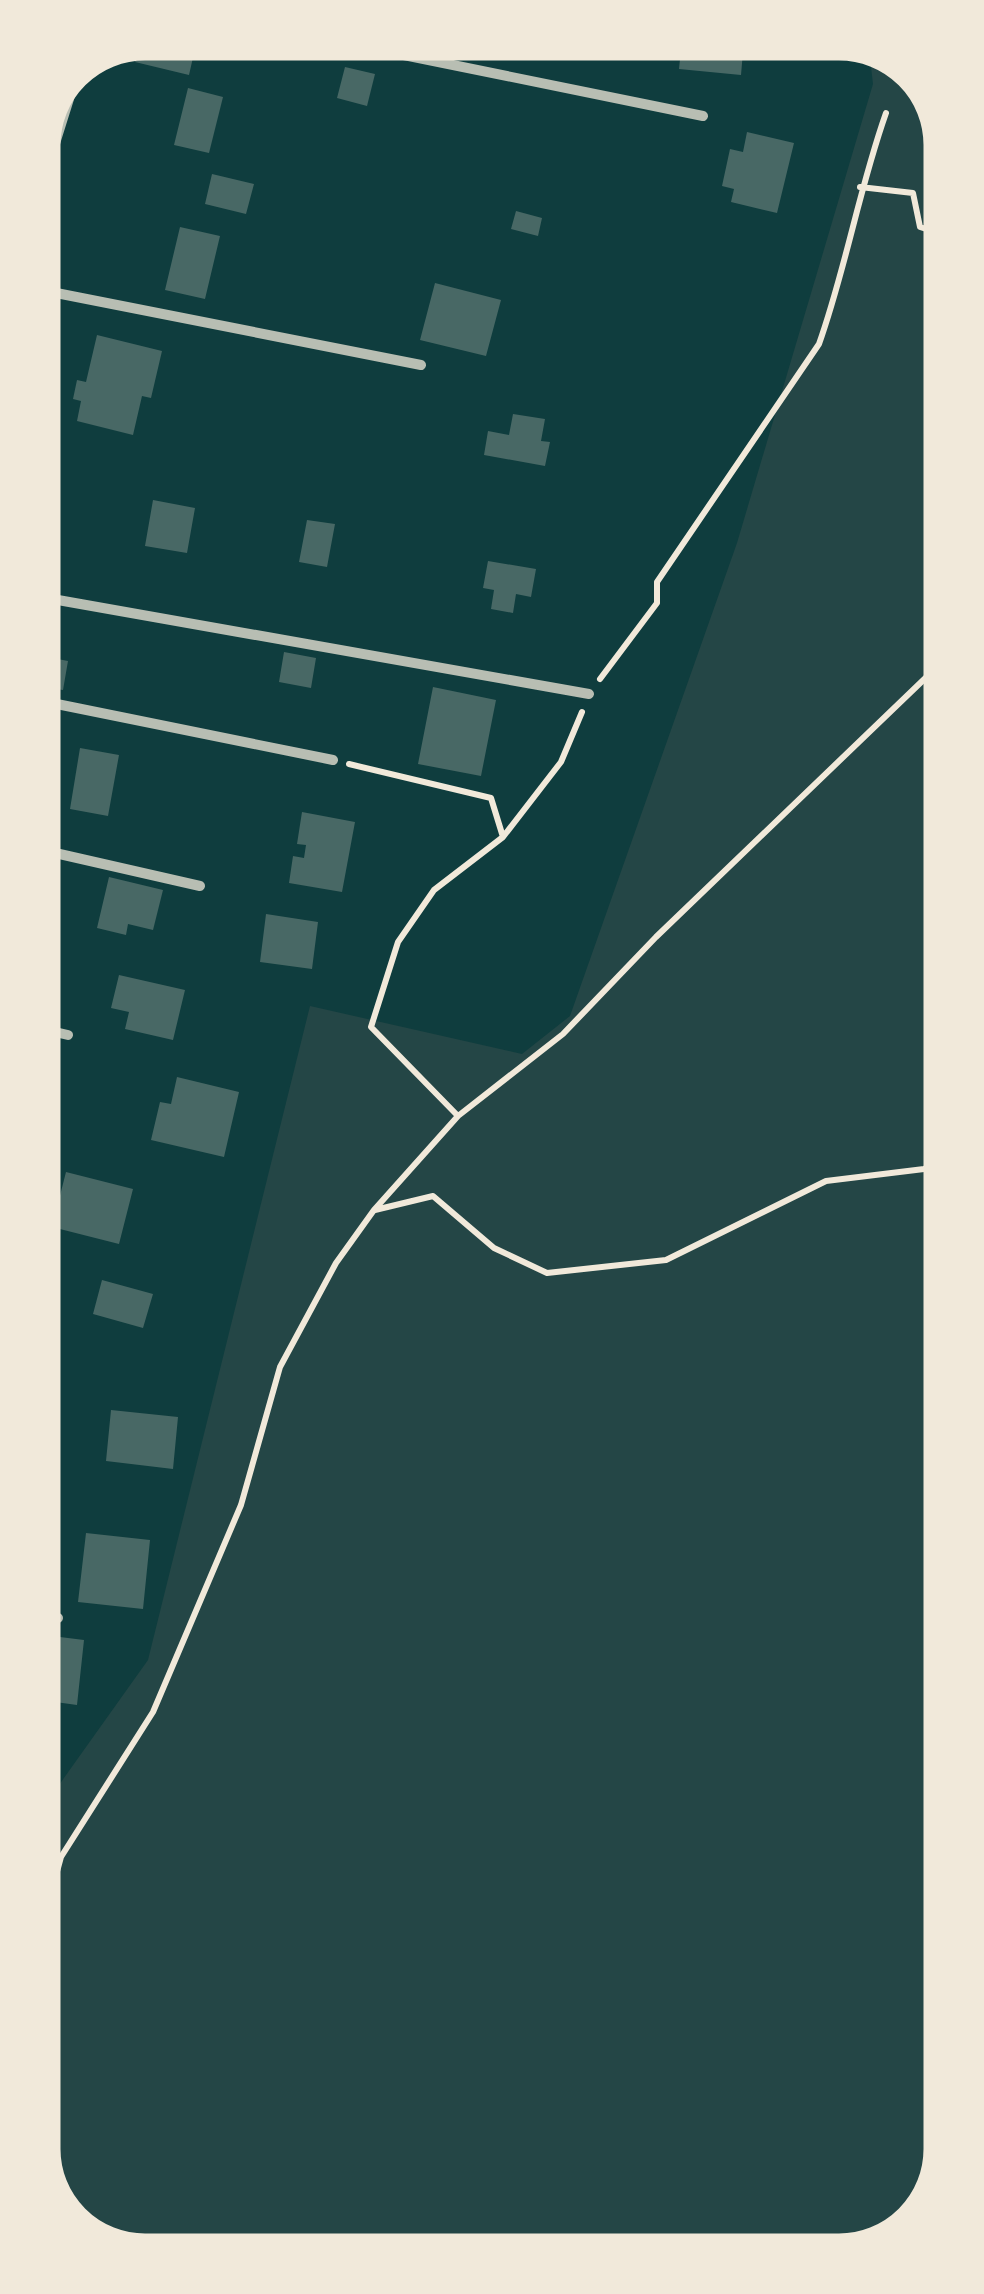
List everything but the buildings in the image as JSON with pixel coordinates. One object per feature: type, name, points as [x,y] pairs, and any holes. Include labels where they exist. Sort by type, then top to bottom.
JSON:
[{"type":"street","points":[[418,58],[703,116]]},
{"type":"street","points":[[59,131],[68,103]]},
{"type":"street","points":[[58,294],[421,365]]},
{"type":"street","points":[[58,600],[589,694]]},
{"type":"street","points":[[58,704],[333,760]]},
{"type":"street","points":[[58,854],[200,886]]},
{"type":"street","points":[[58,1033],[68,1035]]},
{"type":"path","points":[[458,1116],[371,1027],[398,942],[434,890],[503,836],[561,762],[589,694],[656,602],[657,582],[819,344],[834,300],[860,187],[886,113]]},
{"type":"path","points":[[860,187],[913,193],[920,227],[926,229]]},
{"type":"path","points":[[58,1867],[61,1856],[152,1712],[241,1505],[280,1367],[336,1263],[374,1210],[458,1116],[562,1034],[656,937],[926,677]]},
{"type":"path","points":[[333,760],[490,798],[503,836]]},
{"type":"path","points":[[374,1210],[434,1196],[494,1248],[547,1273],[666,1260],[826,1182],[926,1168]]},
{"type":"shaded area","points":[[871,63],[893,75],[912,96],[926,133],[926,2161],[922,2178],[909,2203],[893,2219],[857,2235],[139,2236],[116,2232],[91,2219],[75,2203],[59,2167],[58,1786],[148,1660],[310,1006],[522,1054],[570,1016],[737,543],[873,84]]}]
